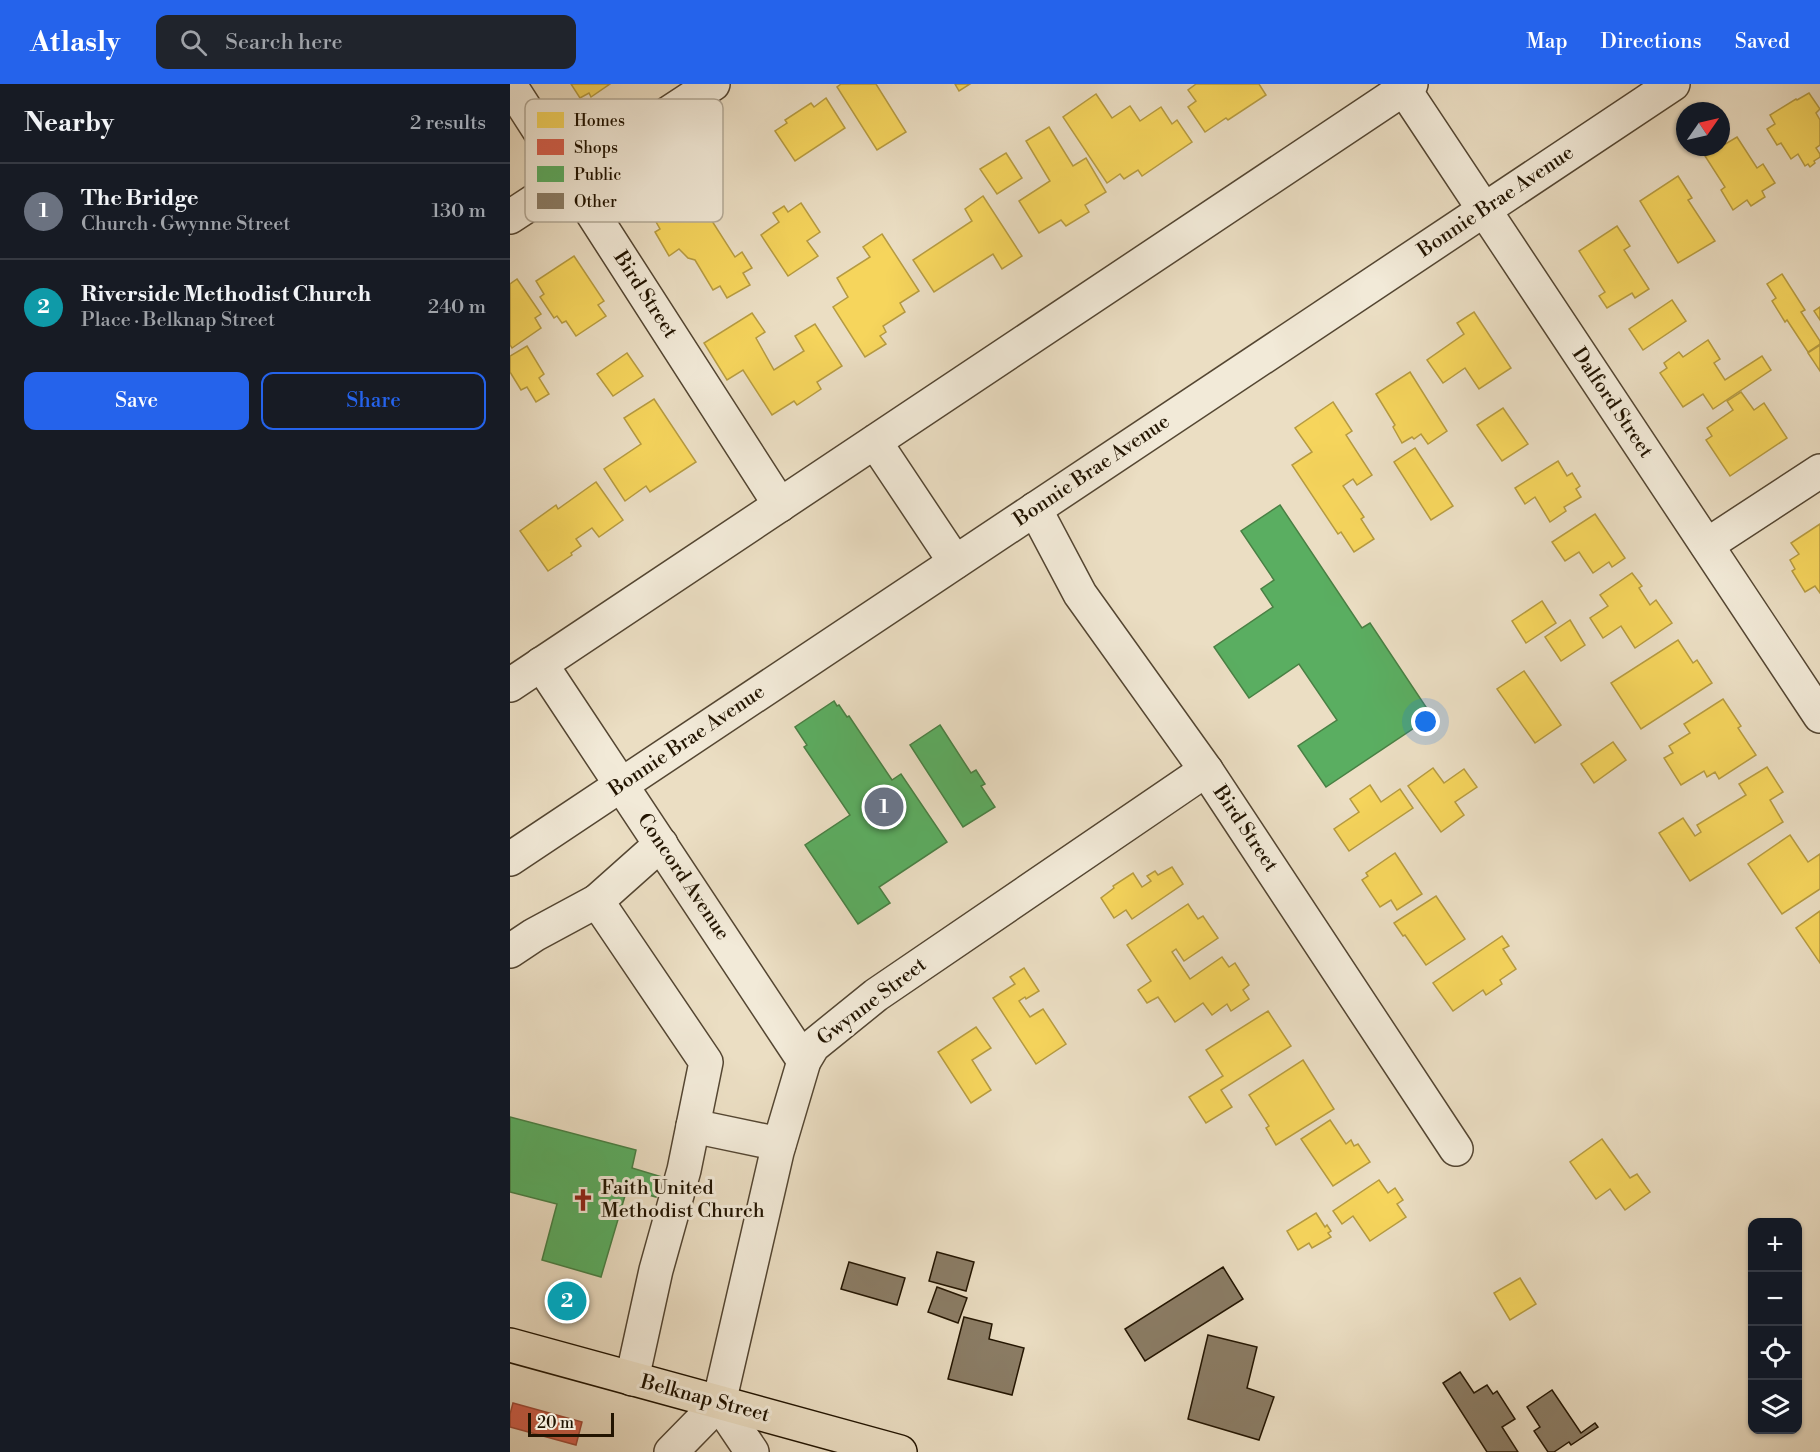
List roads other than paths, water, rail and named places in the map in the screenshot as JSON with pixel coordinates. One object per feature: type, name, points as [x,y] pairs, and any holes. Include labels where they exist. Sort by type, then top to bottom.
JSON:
[{"type":"main road","name":"Belknap Street","points":[[510,1345],[900,1452]]},
{"type":"street","points":[[690,99],[713,84]]},
{"type":"street","name":"Bonnie Brae Avenue","points":[[510,859],[1673,84]]},
{"type":"street","name":"Bird Street","points":[[510,85],[525,108]]},
{"type":"street","points":[[510,685],[1408,87]]},
{"type":"street","name":"Dalford Street","points":[[1408,87],[1484,210],[1820,716]]},
{"type":"street","points":[[510,217],[525,207]]},
{"type":"street","name":"Bird Street","points":[[598,222],[780,505]]},
{"type":"street","points":[[874,442],[955,562]]},
{"type":"street","points":[[1707,545],[1820,471]]},
{"type":"street","name":"Bird Street","points":[[1035,509],[1080,594],[1206,770],[1456,1149]]},
{"type":"street","name":"Concord Avenue","points":[[541,664],[804,1061]]},
{"type":"street","name":"Gwynne Street","points":[[719,1403],[779,1144],[804,1061],[813,1046],[876,995],[1206,770]]},
{"type":"street","points":[[510,951],[534,935],[597,901],[661,844]]},
{"type":"street","points":[[597,901],[706,1062],[684,1170],[656,1270],[632,1379]]},
{"type":"street","points":[[693,1126],[779,1144]]},
{"type":"street","points":[[671,1452],[719,1403],[752,1452]]},
{"type":"place","name":"The Bridge","points":[[884,807]]},
{"type":"place","name":"Faith United Methodist Church","points":[[583,1200]]},
{"type":"place","name":"Riverside Methodist Church","points":[[567,1301]]}]
